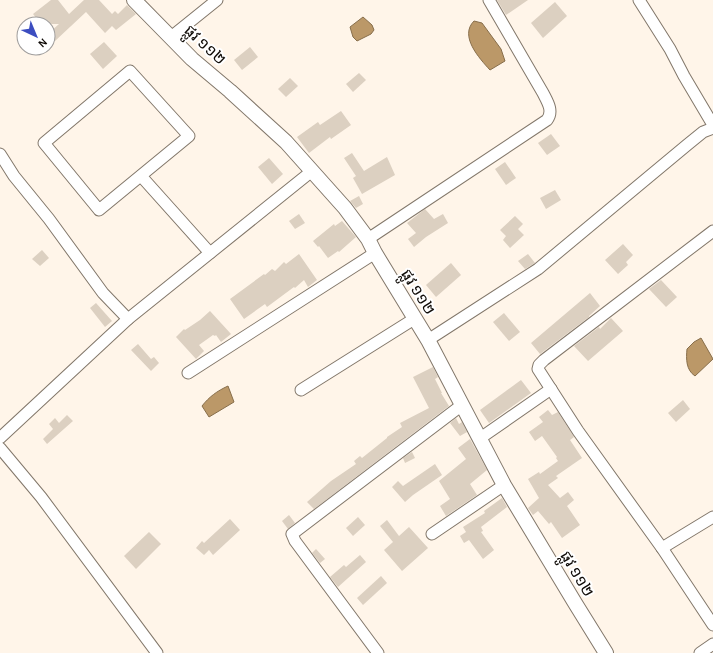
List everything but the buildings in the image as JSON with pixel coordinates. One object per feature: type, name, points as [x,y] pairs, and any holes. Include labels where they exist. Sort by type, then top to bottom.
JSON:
[{"type":"street","name":"ផ្លូវ ១១២","points":[[134,0],[192,59],[286,142],[345,208],[368,239],[414,319],[428,340],[504,485],[606,653]]},
{"type":"street","points":[[171,37],[217,0]]},
{"type":"street","points":[[368,239],[550,116],[549,106],[543,93],[489,0]]},
{"type":"street","points":[[639,0],[670,49],[713,125]]},
{"type":"street","points":[[130,72],[189,136],[141,176],[99,210],[44,143],[130,72]]},
{"type":"street","points":[[428,340],[538,269],[687,145],[704,132],[713,128]]},
{"type":"street","points":[[0,154],[14,176],[49,218],[103,293],[128,319]]},
{"type":"street","points":[[0,438],[128,319],[312,171]]},
{"type":"street","points":[[141,176],[210,253]]},
{"type":"street","points":[[712,233],[544,360],[539,365],[538,369],[578,431],[662,548],[713,625]]},
{"type":"street","points":[[188,373],[375,253]]},
{"type":"street","points":[[301,390],[414,319]]},
{"type":"street","points":[[479,439],[551,390]]},
{"type":"street","points":[[378,653],[295,541],[292,534],[462,405]]},
{"type":"street","points":[[0,448],[41,497],[156,653]]},
{"type":"street","points":[[432,534],[504,485]]},
{"type":"street","points":[[662,548],[713,517]]},
{"type":"street","points":[[700,653],[713,644]]},
{"type":"shaded area","points":[[363,17],[372,25],[374,30],[371,34],[357,41],[353,37],[350,27]]},
{"type":"shaded area","points":[[474,21],[482,23],[501,49],[505,61],[490,70],[472,47],[469,33],[470,27]]},
{"type":"shaded area","points":[[701,338],[713,359],[695,376],[688,367],[687,349]]},
{"type":"shaded area","points":[[228,386],[234,402],[209,417],[202,406],[214,394]]}]
